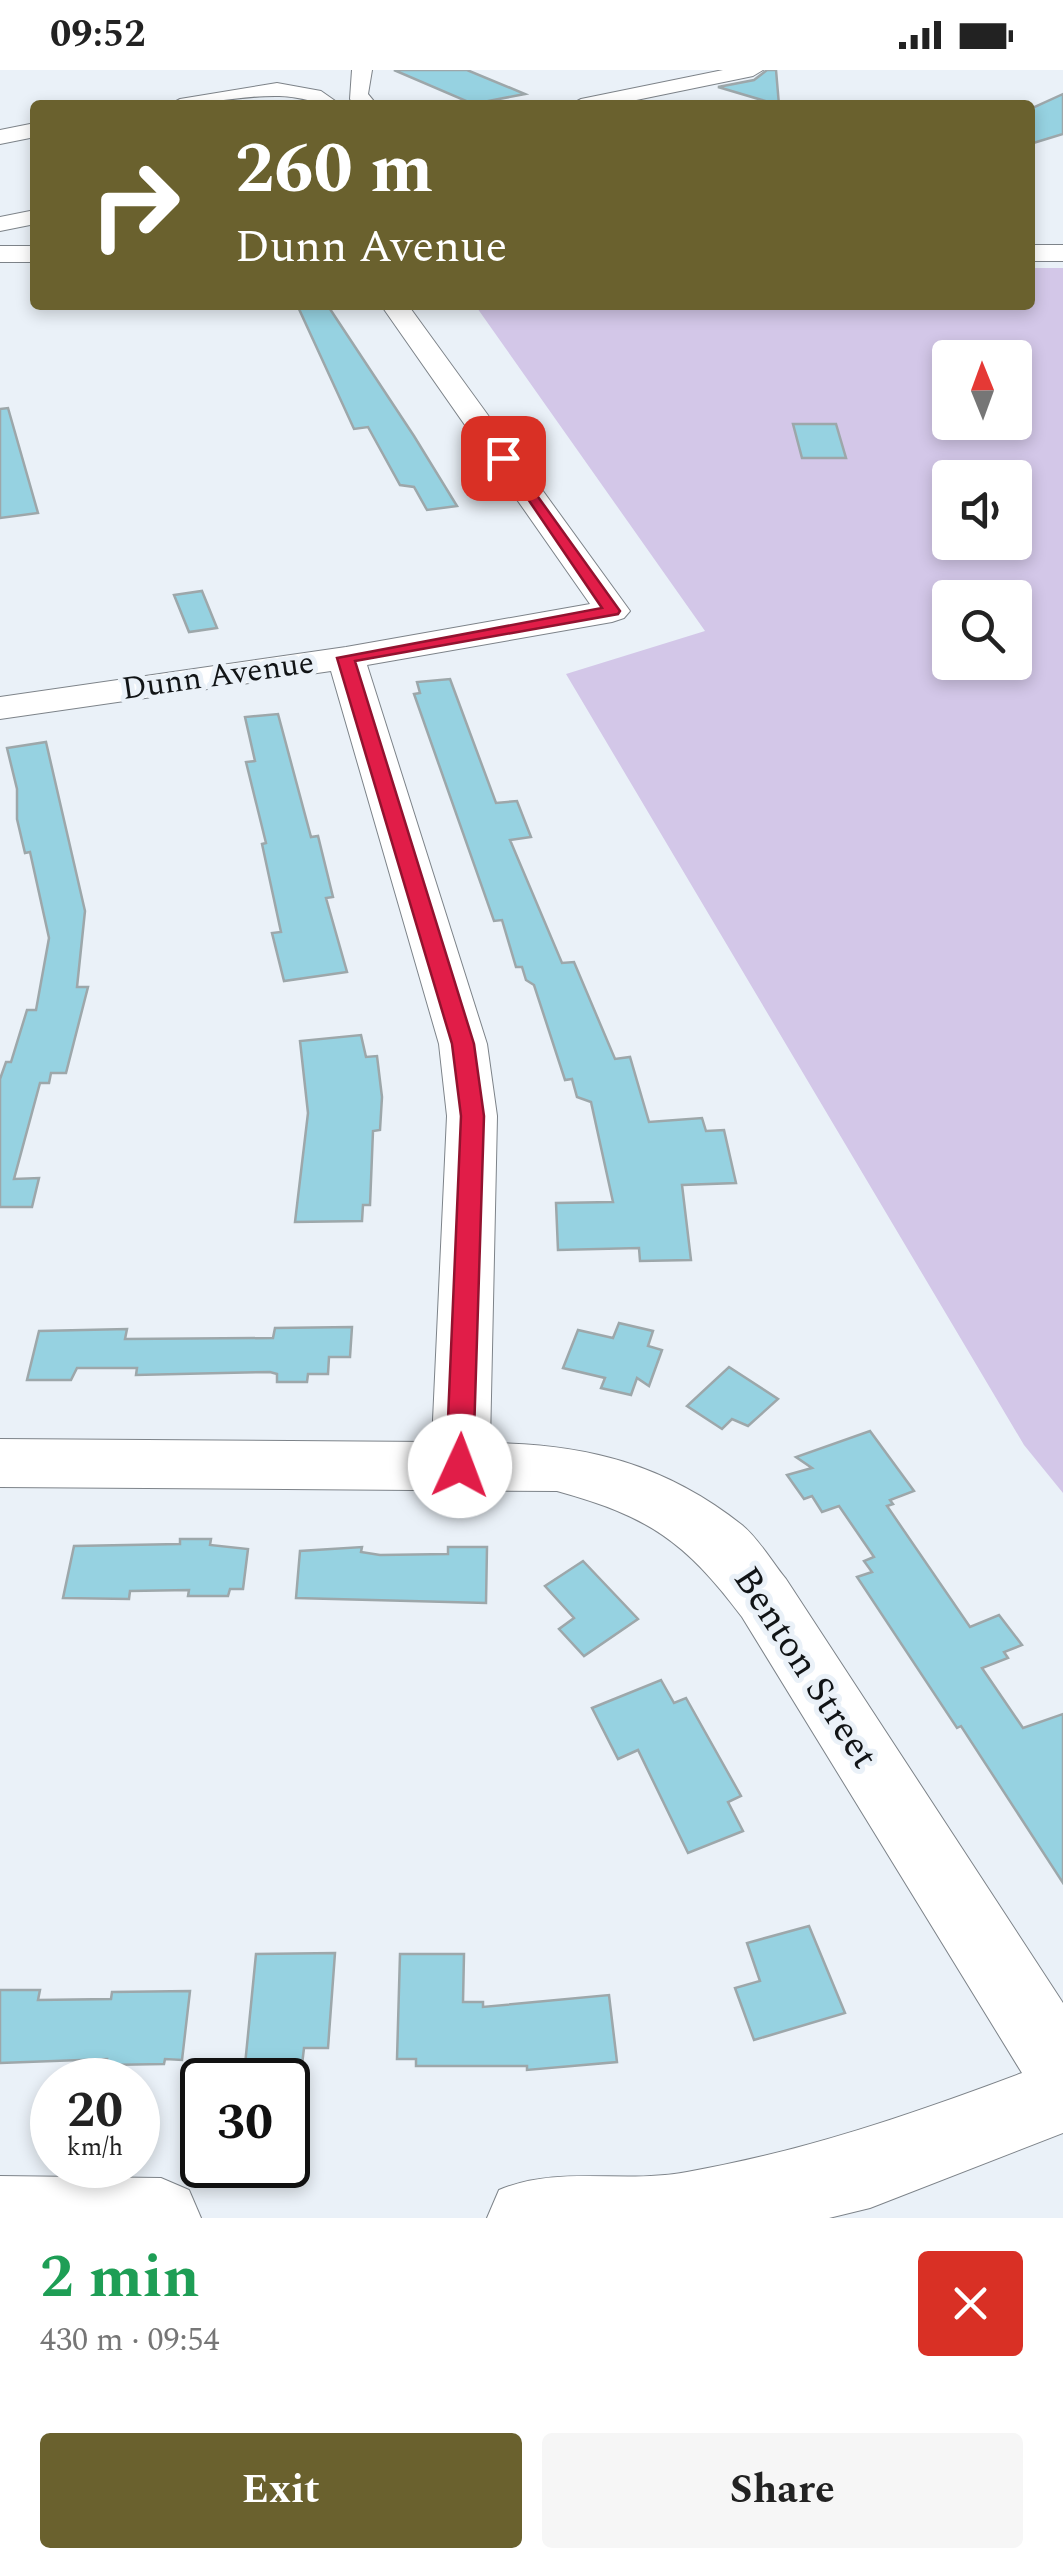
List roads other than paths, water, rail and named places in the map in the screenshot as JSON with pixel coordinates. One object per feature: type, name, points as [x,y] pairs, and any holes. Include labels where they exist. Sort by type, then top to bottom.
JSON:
[{"type":"street","points":[[360,100],[356,96],[362,70]]},
{"type":"street","points":[[606,100],[753,70]]},
{"type":"street","points":[[211,100],[265,90],[314,92],[324,100]]},
{"type":"street","points":[[0,137],[30,131]]},
{"type":"street","points":[[0,224],[30,218]]},
{"type":"street","points":[[1035,253],[1061,254]]},
{"type":"street","points":[[0,254],[30,254]]},
{"type":"street","name":"Dunn Avenue","points":[[0,708],[346,658],[612,611],[398,310]]},
{"type":"street","points":[[346,658],[463,1044],[472,1116],[460,1466]]},
{"type":"street","name":"Benton Street","points":[[0,1463],[557,1466],[641,1490],[723,1545],[764,1598],[1063,2070]]},
{"type":"street","points":[[527,2218],[684,2212],[870,2169],[1063,2096]]},
{"type":"street","points":[[0,2216],[161,2218]]}]
